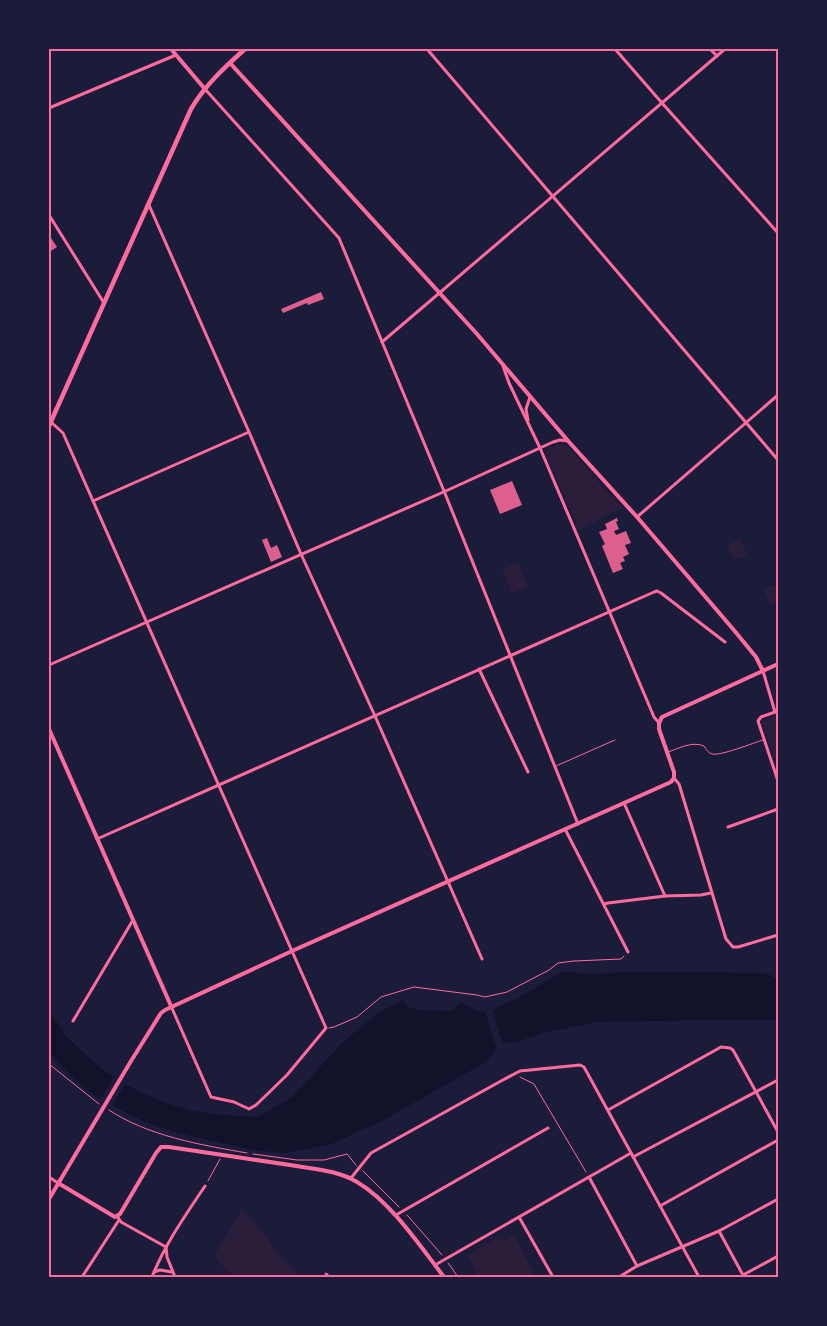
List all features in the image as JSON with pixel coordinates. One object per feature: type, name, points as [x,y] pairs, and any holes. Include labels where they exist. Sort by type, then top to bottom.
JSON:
[{"type":"main road","points":[[50,424],[191,109],[204,88],[245,49]]},
{"type":"street","points":[[171,49],[339,238],[444,491],[578,824]]},
{"type":"street","points":[[427,49],[778,460]]},
{"type":"street","points":[[615,49],[778,233]]},
{"type":"street","points":[[710,49],[717,56]]},
{"type":"street","points":[[382,342],[725,49]]},
{"type":"street","points":[[49,108],[176,55]]},
{"type":"street","points":[[230,63],[502,363],[751,650],[763,671],[777,711],[761,717],[758,723],[778,781]]},
{"type":"street","points":[[148,204],[301,554],[482,959]]},
{"type":"street","points":[[49,215],[104,303]]},
{"type":"street","points":[[502,363],[654,717],[659,723],[660,732],[674,772],[674,778],[679,784],[726,939],[734,947],[738,947],[778,935]]},
{"type":"street","points":[[528,423],[526,409],[530,395]]},
{"type":"street","points":[[637,517],[778,395]]},
{"type":"street","points":[[49,729],[211,1097],[234,1102],[249,1109],[287,1074],[326,1028],[63,433],[50,424]]},
{"type":"street","points":[[93,501],[249,432]]},
{"type":"street","points":[[49,666],[556,441],[569,442]]},
{"type":"street","points":[[98,839],[657,591],[725,642]]},
{"type":"street","points":[[659,723],[665,715],[778,664]]},
{"type":"street","points":[[479,669],[528,772]]},
{"type":"street","points":[[49,1199],[161,1013],[171,1006],[671,782],[674,778]]},
{"type":"street","points":[[624,803],[665,896]]},
{"type":"street","points":[[728,827],[778,809]]},
{"type":"street","points":[[565,829],[628,952]]},
{"type":"street","points":[[604,904],[665,896],[711,893]]},
{"type":"street","points":[[73,1020],[133,920]]},
{"type":"street","points":[[608,1110],[721,1047],[727,1047],[733,1050],[778,1132]]},
{"type":"street","points":[[351,1178],[371,1153],[520,1071],[575,1065],[584,1067],[699,1277]]},
{"type":"street","points":[[434,1264],[632,1155],[778,1080]]},
{"type":"street","points":[[396,1215],[548,1128]]},
{"type":"street","points":[[660,1206],[778,1140]]},
{"type":"street","points":[[82,1277],[156,1154],[161,1147],[165,1146],[324,1171],[351,1178],[360,1183],[396,1215],[444,1277]]},
{"type":"street","points":[[49,1177],[166,1247]]},
{"type":"street","points":[[589,1178],[637,1266]]},
{"type":"street","points":[[152,1277],[166,1247],[204,1186]]},
{"type":"street","points":[[619,1277],[637,1266],[719,1231],[778,1199]]},
{"type":"street","points":[[518,1217],[553,1277]]},
{"type":"street","points":[[719,1231],[744,1276],[778,1256]]},
{"type":"street","points":[[166,1247],[167,1257],[175,1277]]},
{"type":"street","points":[[154,1272],[165,1270],[172,1273]]},
{"type":"street","points":[[326,1274],[329,1277]]},
{"type":"lane","points":[[667,752],[699,744],[712,754],[721,753],[764,739]]},
{"type":"lane","points":[[555,766],[615,740]]},
{"type":"path","points":[[326,1028],[334,1027],[357,1017],[381,997],[414,987],[485,997],[507,992],[549,970],[558,963],[621,959],[628,952]]},
{"type":"path","points":[[49,1064],[92,1099],[114,1113],[169,1137],[250,1154],[297,1160],[324,1160],[347,1154],[404,1211],[458,1277]]},
{"type":"path","points":[[517,1073],[521,1078],[534,1084],[589,1178]]},
{"type":"path","points":[[204,1186],[215,1170],[224,1149]]},
{"type":"shaded area","points":[[558,444],[565,444],[622,508],[579,530],[545,453],[548,449]]},
{"type":"shaded area","points":[[741,539],[747,555],[734,560],[728,544]]},
{"type":"shaded area","points":[[518,563],[528,586],[512,593],[502,569]]},
{"type":"shaded area","points":[[777,584],[778,602],[770,605],[764,589]]},
{"type":"shaded area","points":[[778,715],[778,770],[761,720]]},
{"type":"shaded area","points":[[561,972],[593,974],[630,972],[766,973],[778,980],[778,1020],[597,1022],[547,1032],[516,1042],[500,1044],[486,1062],[385,1119],[332,1144],[285,1153],[253,1150],[174,1132],[143,1121],[101,1100],[80,1084],[49,1053],[49,1011],[67,1037],[88,1057],[116,1079],[133,1088],[160,1101],[189,1110],[221,1115],[257,1117],[291,1098],[343,1042],[378,1013],[403,1000],[408,1007],[419,1010],[453,1010],[461,1003],[475,1010],[487,1013],[526,994]]},
{"type":"shaded area","points":[[242,1209],[267,1236],[274,1249],[301,1277],[234,1277],[220,1264],[215,1254]]},
{"type":"shaded area","points":[[514,1235],[536,1277],[479,1277],[467,1255],[497,1238],[499,1240],[501,1238],[503,1241]]},
{"type":"pier","points":[[492,1008],[503,1046],[497,1052],[485,1010]]},
{"type":"pier","points":[[115,1075],[126,1082],[111,1108],[99,1101]]},
{"type":"building","points":[[51,238],[57,247],[49,251],[49,239]]},
{"type":"building","points":[[321,292],[324,299],[308,305],[307,303],[283,313],[281,309]]},
{"type":"building","points":[[512,481],[522,505],[500,514],[490,490]]},
{"type":"building","points":[[617,518],[618,521],[616,522],[619,529],[614,531],[616,535],[626,531],[631,543],[625,545],[629,554],[623,557],[625,561],[620,563],[623,569],[613,573],[602,546],[605,544],[599,532],[607,529],[605,524]]},
{"type":"building","points":[[267,538],[271,548],[277,545],[282,557],[271,562],[262,540]]}]
